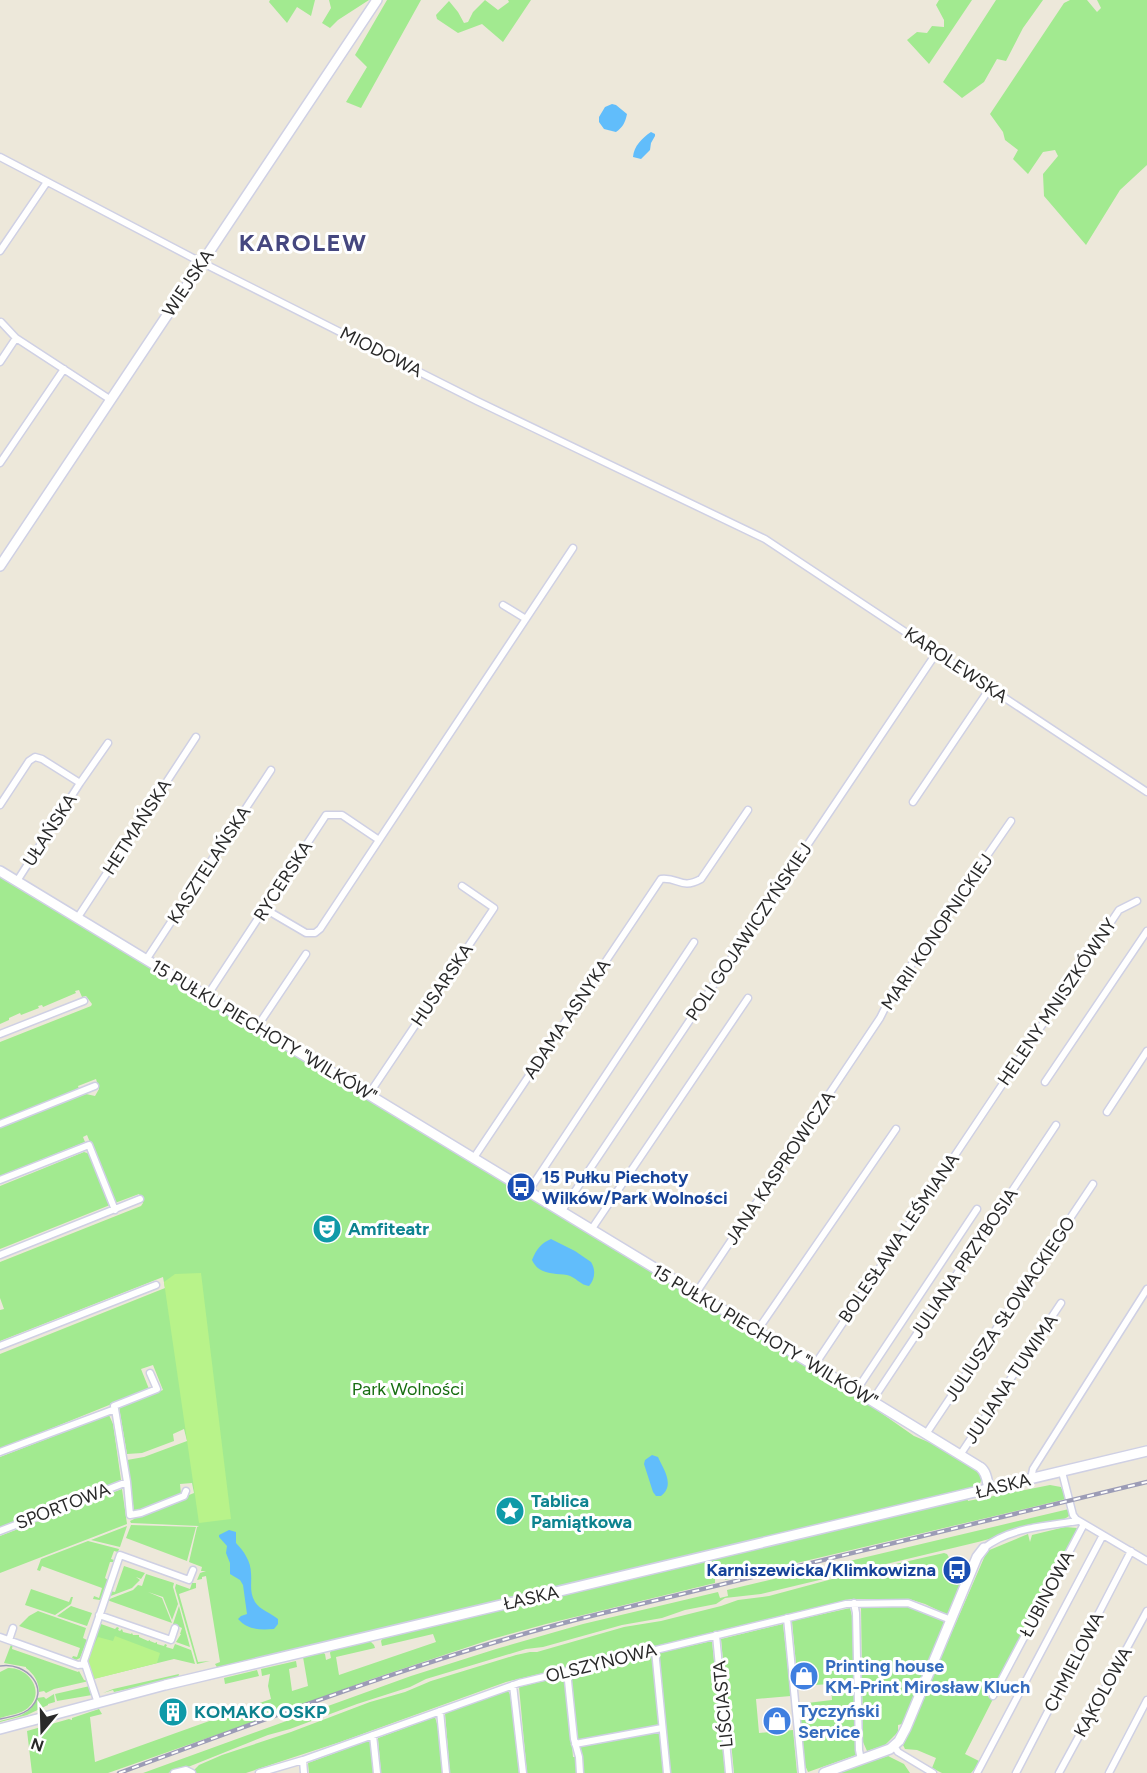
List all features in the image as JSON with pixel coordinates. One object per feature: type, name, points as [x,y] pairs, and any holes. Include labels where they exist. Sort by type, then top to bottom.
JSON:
[{"type":"street","name":"WIEJSKA","points":[[0,566],[377,0]]},
{"type":"street","name":"MIODOWA","points":[[0,157],[202,263],[477,401],[765,539]]},
{"type":"street","points":[[0,251],[47,182]]},
{"type":"street","points":[[1,322],[16,338],[111,400]]},
{"type":"street","points":[[0,362],[16,338]]},
{"type":"street","points":[[0,463],[63,369]]},
{"type":"street","name":"KAROLEWSKA","points":[[765,539],[1147,792]]},
{"type":"street","points":[[265,909],[306,933],[315,933],[320,929],[573,548]]},
{"type":"street","points":[[503,604],[526,619]]},
{"type":"street","name":"POLI GOJAWICZYŃSKIEJ","points":[[561,1212],[937,652]]},
{"type":"street","points":[[913,802],[990,688]]},
{"type":"street","name":"HETMAŃSKA","points":[[78,917],[196,737]]},
{"type":"street","points":[[80,783],[108,743]]},
{"type":"street","name":"UŁAŃSKA","points":[[0,805],[29,761],[35,758],[42,759],[80,783],[17,881]]},
{"type":"street","name":"KASZTELAŃSKA","points":[[146,960],[271,770]]},
{"type":"street","name":"ADAMA ASNYKA","points":[[473,1159],[661,879],[669,878],[686,885],[701,879],[748,810]]},
{"type":"street","name":"RYCERSKA","points":[[207,996],[326,815],[342,815],[379,840]]},
{"type":"street","name":"MARII KONOPNICKIEJ","points":[[863,1043],[880,1018],[894,990],[1011,821]]},
{"type":"street","name":"15 PUŁKU PIECHOTY \"WILKÓW\"","points":[[0,872],[78,917],[960,1455],[983,1470],[989,1489]]},
{"type":"street","name":"HUSARSKA","points":[[369,1094],[494,908],[462,886]]},
{"type":"street","name":"HELENY MNISZKÓWNY","points":[[984,1110],[1119,910],[1137,902]]},
{"type":"street","points":[[1045,1082],[1147,931]]},
{"type":"street","points":[[528,1192],[694,942]]},
{"type":"street","points":[[257,1027],[306,954]]},
{"type":"street","points":[[591,1230],[748,998]]},
{"type":"street","points":[[0,1034],[84,1001]]},
{"type":"street","name":"JANA KASPROWICZA","points":[[696,1293],[863,1043]]},
{"type":"street","points":[[1107,1113],[1147,1051]]},
{"type":"street","points":[[0,1124],[95,1086]]},
{"type":"street","name":"BOLESŁAWA LEŚMIANA","points":[[814,1366],[984,1110]]},
{"type":"street","name":"JULIANA PRZYBOSIA","points":[[872,1401],[1056,1125]]},
{"type":"street","points":[[757,1331],[896,1129]]},
{"type":"street","points":[[0,1180],[90,1145],[115,1210]]},
{"type":"street","name":"JULIUSZA SŁOWACKIEGO","points":[[926,1434],[1093,1184]]},
{"type":"street","points":[[0,1255],[140,1199]]},
{"type":"street","points":[[856,1391],[976,1209]]},
{"type":"street","points":[[0,1347],[156,1285]]},
{"type":"street","points":[[1031,1479],[1034,1468],[1147,1288]]},
{"type":"street","name":"JULIANA TUWIMA","points":[[960,1455],[1061,1303]]},
{"type":"street","points":[[150,1373],[157,1389],[114,1406],[127,1482],[130,1515],[184,1496],[186,1491]]},
{"type":"street","points":[[0,1452],[115,1409]]},
{"type":"street","name":"ŁASKA","points":[[0,1729],[175,1683],[1147,1451]]},
{"type":"street","points":[[1062,1472],[1073,1515],[1081,1523],[1147,1561]]},
{"type":"street","name":"SPORTOWA","points":[[0,1531],[127,1482]]},
{"type":"street","points":[[824,1773],[887,1751],[902,1737],[977,1557],[984,1548],[999,1539],[1026,1529],[1081,1523]]},
{"type":"street","name":"ŁUBINOWA","points":[[993,1696],[1081,1523]]},
{"type":"street","points":[[977,1773],[1103,1535]]},
{"type":"street","name":"CHMIELOWA","points":[[1016,1773],[1131,1551]]},
{"type":"street","points":[[99,1703],[84,1660],[120,1555],[189,1580],[193,1570]]},
{"type":"street","points":[[854,1603],[861,1760]]},
{"type":"street","name":"OLSZYNOWA","points":[[259,1773],[303,1760],[513,1685],[854,1603],[908,1603],[951,1620]]},
{"type":"street","name":"KĄKOLOWA","points":[[1059,1773],[1147,1611]]},
{"type":"street","points":[[99,1615],[171,1640],[175,1628]]},
{"type":"street","points":[[787,1618],[802,1773]]},
{"type":"street","points":[[9,1640],[13,1628]]},
{"type":"street","name":"LIŚCIASTA","points":[[716,1635],[729,1773]]},
{"type":"street","points":[[0,1637],[78,1665],[84,1664]]},
{"type":"street","points":[[655,1650],[667,1773]]},
{"type":"street","points":[[567,1671],[580,1773]]},
{"type":"street","points":[[513,1685],[523,1773]]},
{"type":"street","points":[[1109,1773],[1147,1700]]},
{"type":"street","points":[[440,1711],[446,1773]]},
{"type":"street","points":[[575,1744],[662,1728]]},
{"type":"street","points":[[373,1735],[377,1773]]},
{"type":"street","points":[[894,1746],[898,1752],[933,1773]]},
{"type":"street","points":[[303,1760],[304,1773]]},
{"type":"street","points":[[174,1773],[186,1770],[192,1773]]},
{"type":"green space","points":[[270,0],[315,0],[311,16],[297,7],[287,23],[269,2]]},
{"type":"green space","points":[[329,0],[369,0],[338,20],[330,28],[322,23],[331,8]]},
{"type":"green space","points":[[387,0],[421,0],[361,108],[346,102],[367,67],[355,55]]},
{"type":"green space","points":[[485,0],[498,10],[509,2],[508,0],[531,0],[503,42],[482,24],[458,33],[437,19],[436,15],[449,1],[464,23],[468,22],[473,12]]},
{"type":"green space","points":[[939,0],[972,0],[929,64],[907,40],[917,32],[927,33],[932,26],[944,27],[944,20],[936,5]]},
{"type":"green space","points":[[996,0],[1043,0],[1023,28],[1006,61],[997,59],[984,82],[962,98],[943,82]]},
{"type":"green space","points":[[1070,0],[1087,0],[1097,12],[1101,8],[1097,0],[1147,0],[1147,165],[1120,190],[1086,245],[1044,196],[1043,174],[1058,156],[1055,150],[1043,152],[1028,174],[1013,159],[1018,150],[1005,140],[1003,132],[990,114],[1064,3]]},
{"type":"green space","name":"Park Wolności","points":[[0,875],[875,1406],[874,1408],[914,1436],[934,1443],[979,1470],[980,1484],[976,1488],[218,1669],[215,1664],[220,1662],[206,1576],[197,1580],[200,1573],[206,1571],[201,1571],[202,1567],[189,1562],[199,1526],[131,1523],[130,1521],[134,1517],[194,1493],[192,1483],[180,1484],[181,1494],[134,1511],[127,1460],[144,1457],[187,1441],[184,1429],[173,1434],[174,1441],[142,1453],[127,1454],[119,1407],[163,1390],[153,1365],[141,1369],[149,1389],[0,1449],[0,1354],[165,1288],[163,1277],[0,1341],[0,1310],[4,1309],[0,1298],[0,1262],[141,1206],[143,1203],[139,1194],[115,1203],[87,1135],[83,1137],[85,1142],[0,1176],[0,1128],[86,1094],[95,1096],[99,1089],[96,1079],[78,1086],[79,1089],[0,1120],[0,1042],[92,1004],[86,996],[82,997],[79,990],[43,1007],[38,1006],[39,1008],[21,1015],[20,1013],[0,1024]]},
{"type":"green space","points":[[84,1152],[90,1154],[110,1205],[0,1249],[0,1186]]},
{"type":"green space","points":[[201,1273],[231,1519],[199,1523],[164,1282],[175,1274]]},
{"type":"green space","points":[[109,1415],[113,1424],[121,1480],[0,1527],[0,1457]]},
{"type":"green space","points":[[1050,1485],[1061,1487],[1066,1499],[725,1580],[724,1576],[715,1578],[715,1583],[492,1639],[369,1680],[108,1773],[32,1773],[27,1731],[72,1720],[72,1718],[99,1709],[102,1714],[90,1717],[95,1762],[271,1699],[268,1686],[270,1674],[262,1676],[261,1669],[296,1661],[297,1667],[289,1669],[292,1691],[308,1686],[303,1657],[322,1652],[326,1660],[331,1658],[331,1650],[370,1641],[374,1645],[375,1648],[336,1657],[339,1675],[436,1642],[433,1634],[382,1646],[383,1638],[967,1498],[968,1501]]},
{"type":"green space","points":[[122,1489],[127,1524],[0,1573],[0,1536]]},
{"type":"green space","points":[[1069,1509],[1069,1516],[1063,1520],[1019,1528],[978,1542],[761,1594],[725,1598],[716,1604],[685,1610],[662,1618],[622,1625],[543,1647],[526,1649],[426,1679],[410,1687],[268,1735],[188,1767],[168,1773],[143,1773],[411,1676],[583,1624],[718,1592],[720,1598],[728,1596],[727,1590]]},
{"type":"green space","points":[[131,1525],[196,1527],[187,1561],[126,1538]]},
{"type":"green space","points":[[127,1526],[120,1547],[91,1540]]},
{"type":"green space","points":[[1065,1527],[1077,1528],[1070,1548],[1067,1549],[988,1697],[993,1699],[965,1754],[981,1762],[971,1773],[942,1773],[932,1768],[936,1758],[917,1750],[905,1749],[903,1745],[987,1551],[1028,1534],[1030,1542],[1032,1535]]},
{"type":"green space","points":[[88,1541],[119,1549],[118,1552],[114,1551],[111,1559],[114,1560],[110,1562],[105,1578],[108,1580],[100,1600],[93,1599],[94,1596],[99,1598],[102,1588],[42,1566],[40,1571],[37,1570],[41,1559]]},
{"type":"green space","points":[[944,1553],[952,1563],[949,1565],[953,1575],[956,1575],[961,1584],[948,1615],[909,1599],[851,1599],[506,1682],[246,1773],[196,1773],[194,1770],[199,1765],[222,1755],[370,1702],[516,1655],[537,1652],[624,1627],[661,1621],[738,1600],[769,1596]]},
{"type":"green space","points":[[124,1566],[145,1573],[141,1579],[136,1577],[140,1580],[132,1588],[108,1597],[110,1591],[115,1592]]},
{"type":"green space","points":[[146,1574],[174,1583],[178,1604],[172,1620],[163,1597],[148,1592],[162,1598],[172,1623],[107,1600],[133,1590],[138,1585],[142,1586]]},
{"type":"green space","points":[[192,1583],[196,1583],[196,1588],[179,1594],[198,1662],[210,1661],[197,1664],[175,1588],[176,1584],[190,1589]]},
{"type":"green space","points":[[31,1589],[69,1602],[73,1597],[71,1604],[55,1615],[25,1605]]},
{"type":"green space","points":[[71,1606],[92,1613],[87,1626],[57,1616]]},
{"type":"green space","points":[[179,1606],[190,1647],[176,1642],[182,1628],[173,1624]]},
{"type":"green space","points":[[861,1607],[909,1607],[945,1621],[902,1724],[898,1725],[898,1732],[885,1745],[867,1751],[863,1742]]},
{"type":"green space","points":[[850,1608],[856,1755],[808,1772],[804,1763],[799,1704],[832,1700],[831,1684],[798,1686],[792,1621]]},
{"type":"green space","points":[[38,1611],[86,1628],[83,1638],[87,1640],[80,1658],[76,1660],[72,1658],[77,1657],[80,1648],[19,1626]]},
{"type":"green space","points":[[102,1618],[101,1624],[115,1629],[117,1627],[120,1631],[122,1629],[123,1632],[139,1635],[148,1641],[164,1646],[165,1644],[166,1647],[173,1649],[175,1644],[191,1650],[195,1664],[174,1659],[93,1679],[87,1660]]},
{"type":"green space","points":[[783,1624],[791,1696],[756,1699],[759,1733],[793,1730],[797,1773],[734,1773],[721,1639]]},
{"type":"green space","points":[[115,1636],[160,1653],[157,1663],[94,1679],[87,1660],[98,1637],[113,1641]]},
{"type":"green space","points":[[712,1641],[725,1773],[670,1773],[659,1653]]},
{"type":"green space","points":[[12,1642],[12,1649],[79,1671],[84,1680],[89,1681],[46,1693],[39,1692],[36,1678],[26,1667],[4,1663]]},
{"type":"green space","points":[[652,1657],[654,1665],[660,1725],[577,1741],[570,1675]]},
{"type":"green space","points":[[8,1668],[16,1669],[28,1676],[33,1682],[35,1695],[33,1702],[25,1710],[0,1718],[0,1672]]},
{"type":"green space","points":[[257,1670],[259,1676],[225,1684],[224,1678]]},
{"type":"green space","points":[[179,1674],[178,1678],[103,1693],[113,1689]]},
{"type":"green space","points":[[565,1676],[573,1757],[576,1757],[577,1773],[527,1773],[519,1687]]},
{"type":"green space","points":[[90,1686],[92,1695],[57,1701],[55,1694]]},
{"type":"green space","points":[[508,1691],[511,1696],[519,1773],[450,1773],[445,1713]]},
{"type":"green space","points":[[54,1694],[55,1702],[27,1715],[0,1722],[27,1712],[37,1698],[46,1699]]},
{"type":"green space","points":[[435,1717],[442,1773],[381,1773],[378,1738]]},
{"type":"green space","points":[[658,1732],[664,1773],[583,1773],[580,1746]]},
{"type":"green space","points":[[365,1740],[371,1742],[373,1773],[309,1773],[308,1763],[365,1742]]},
{"type":"green space","points":[[888,1756],[904,1764],[910,1773],[838,1773]]},
{"type":"water","points":[[612,104],[627,114],[623,124],[616,132],[604,129],[599,122],[599,117],[605,107]]},
{"type":"water","points":[[651,132],[655,136],[650,150],[641,159],[633,157],[639,143]]},
{"type":"water","points":[[551,1239],[591,1262],[594,1274],[589,1286],[567,1275],[542,1271],[535,1265],[532,1260],[537,1250]]},
{"type":"water","points":[[652,1455],[658,1457],[667,1477],[667,1487],[661,1496],[656,1496],[653,1492],[644,1464],[645,1460]]},
{"type":"water","points":[[229,1530],[236,1532],[236,1543],[244,1553],[251,1569],[251,1591],[255,1602],[278,1619],[278,1624],[274,1629],[254,1628],[238,1619],[247,1614],[243,1585],[240,1580],[230,1574],[227,1546],[219,1537]]},
{"type":"tram line","points":[[0,1666],[10,1666],[27,1672],[37,1686],[38,1694],[28,1710],[0,1719]]},
{"type":"railway","points":[[119,1773],[357,1687],[538,1630],[1147,1482]]},
{"type":"place","name":"15 Pułku Piechoty Wilków/Park Wolności","points":[[521,1187]]},
{"type":"place","name":"Amfiteatr","points":[[327,1229]]},
{"type":"place","name":"Tablica Pamiątkowa","points":[[510,1511]]},
{"type":"place","name":"Karniszewicka/Klimkowizna","points":[[957,1570]]},
{"type":"place","name":"Printing house KM-Print Mirosław Kluch","points":[[804,1676]]},
{"type":"place","name":"KOMAKO OSKP","points":[[173,1712]]},
{"type":"place","name":"Tyczyński Service","points":[[777,1721]]},
{"type":"district","name":"KAROLEW","points":[[303,243]]}]
